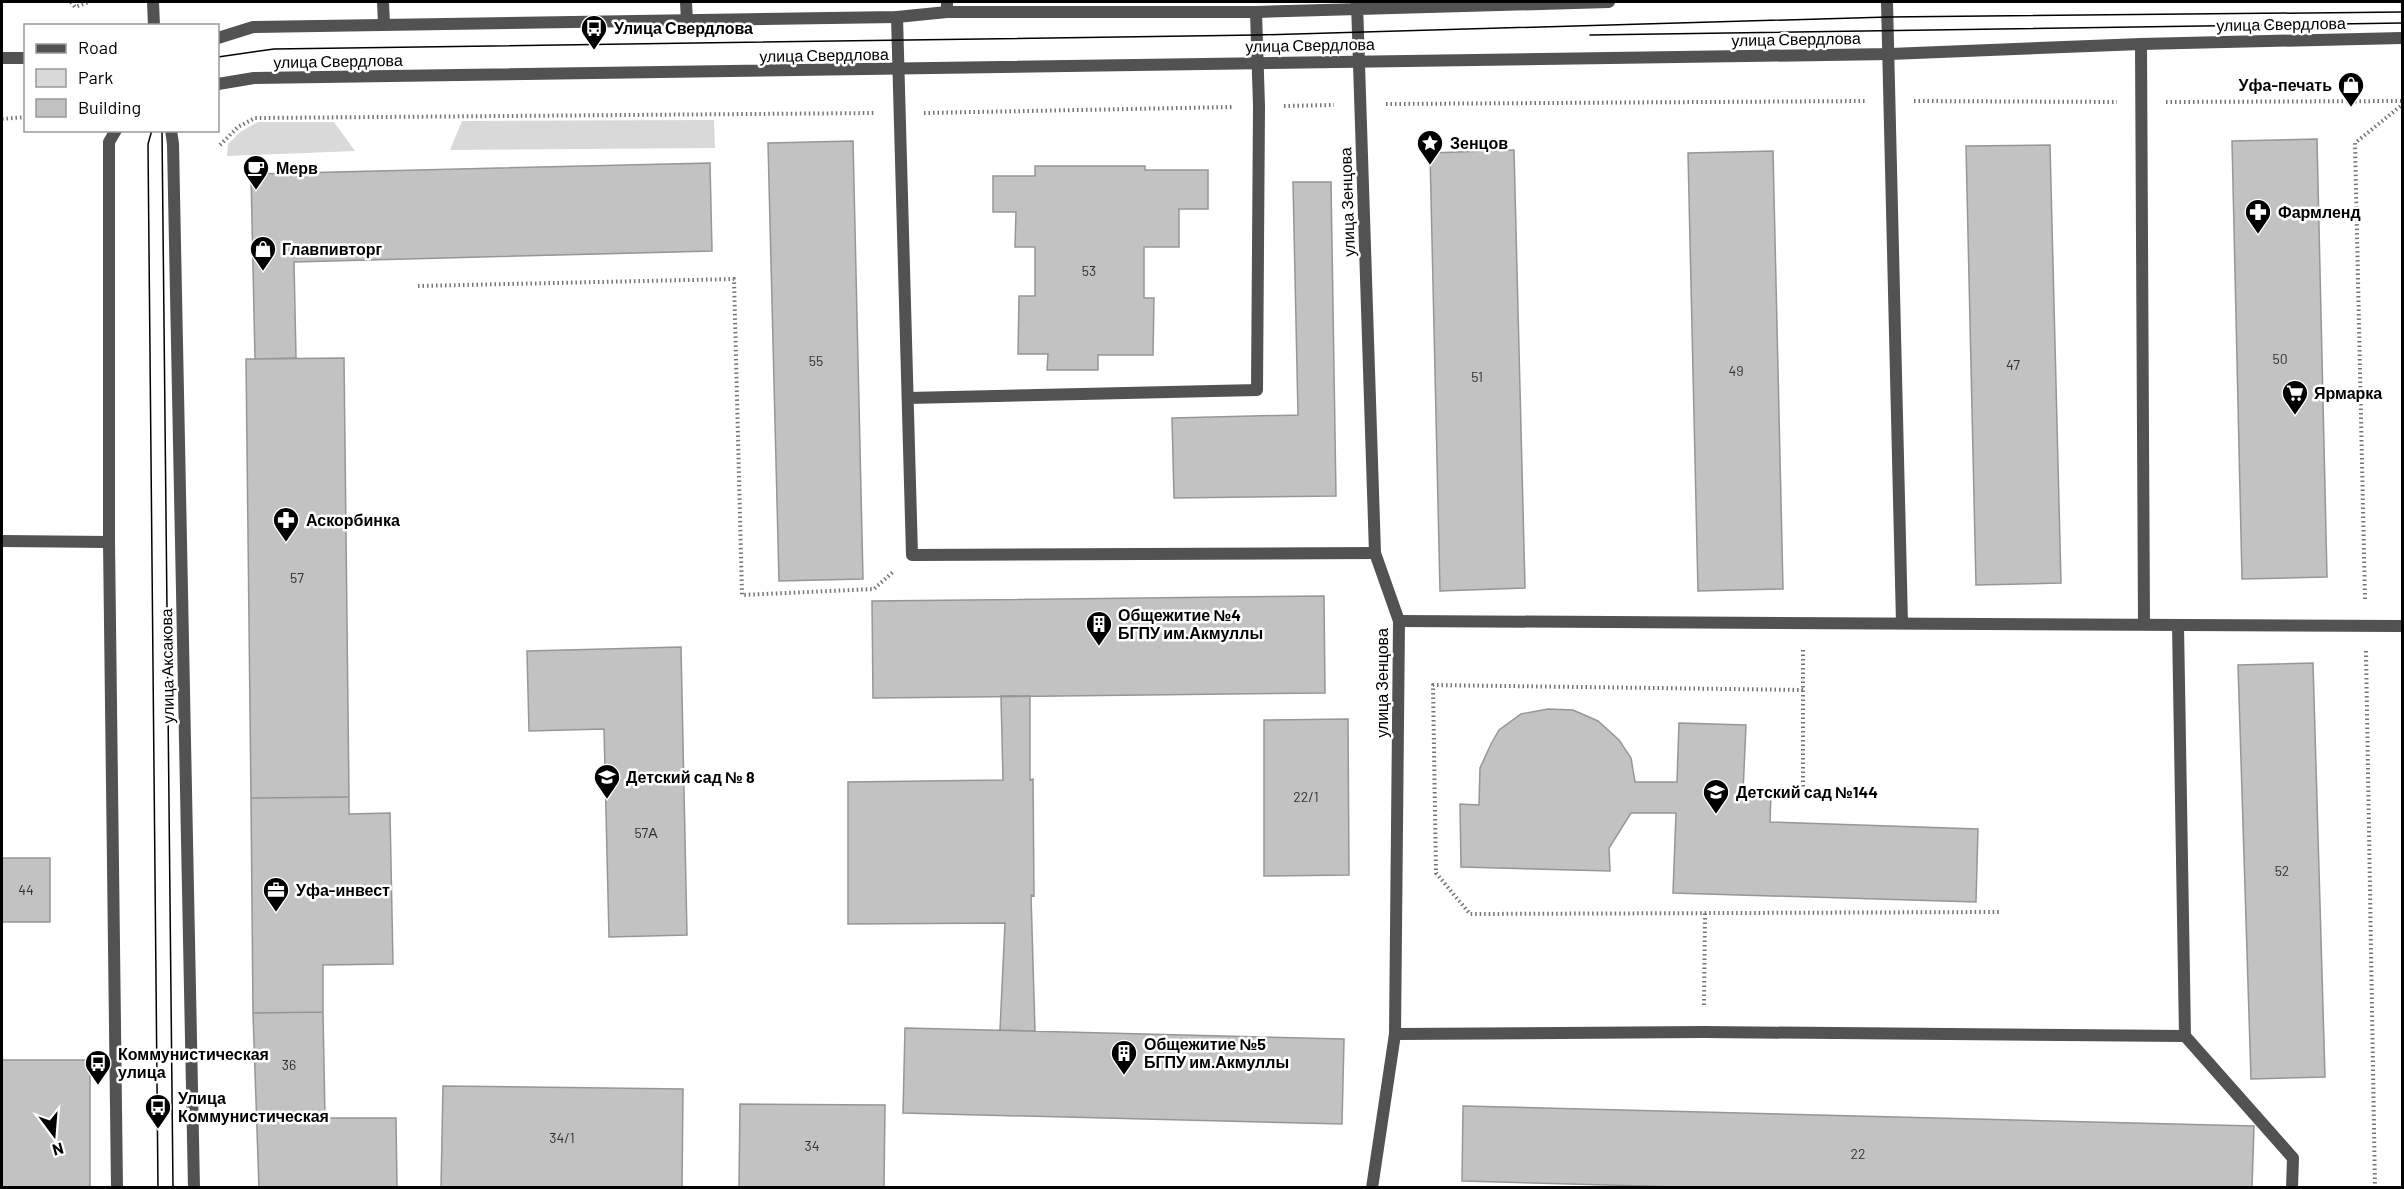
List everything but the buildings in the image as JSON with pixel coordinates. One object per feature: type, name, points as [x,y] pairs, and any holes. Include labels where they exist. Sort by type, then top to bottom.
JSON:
[{"type":"street","points":[[153,2],[153,24]]},
{"type":"street","points":[[383,2],[384,24]]},
{"type":"street","points":[[686,2],[687,22]]},
{"type":"street","name":"улица Свердлова","points":[[219,38],[253,27],[897,17],[947,7],[1256,12],[1357,5],[1609,2]]},
{"type":"street","points":[[1887,2],[1902,623]]},
{"type":"street","name":"улица Зенцова","points":[[1357,5],[1375,553],[1399,621],[1395,1034],[1372,1188]]},
{"type":"street","points":[[908,398],[1257,390],[1256,12]]},
{"type":"street","points":[[897,17],[912,555],[1375,553]]},
{"type":"street","name":"улица Свердлова","points":[[219,84],[254,78],[1890,54],[2141,44],[2403,38]]},
{"type":"street","points":[[2141,44],[2144,624]]},
{"type":"street","points":[[2,58],[24,58]]},
{"type":"street","points":[[115,132],[109,142],[109,542],[117,1188]]},
{"type":"street","name":"улица Аксакова","points":[[171,132],[194,1188]]},
{"type":"street","points":[[173,144],[178,132]]},
{"type":"street","points":[[2,541],[109,542]]},
{"type":"street","points":[[1399,621],[2403,626]]},
{"type":"street","points":[[2178,625],[2185,1036],[2293,1158],[2292,1188]]},
{"type":"street","points":[[1395,1034],[1704,1032],[2185,1036]]},
{"type":"path","points":[[71,2],[75,7],[89,2]]},
{"type":"path","points":[[220,145],[238,127],[255,118],[900,113],[1360,105],[1891,101],[2403,101]]},
{"type":"path","points":[[2,118],[24,117]]},
{"type":"path","points":[[418,286],[734,279],[742,595],[874,589],[912,555]]},
{"type":"path","points":[[1803,622],[1803,787]]},
{"type":"path","points":[[1803,690],[1433,685],[1436,873],[1470,914],[1999,912]]},
{"type":"path","points":[[1704,1032],[1706,913]]},
{"type":"green space","points":[[714,120],[715,148],[450,150],[462,121]]},
{"type":"green space","points":[[258,122],[334,122],[355,151],[227,156],[228,144],[240,132]]},
{"type":"tram line","points":[[219,57],[274,49],[1257,35],[1888,17],[2402,12]]},
{"type":"tram line","points":[[1590,35],[2402,23]]},
{"type":"tram line","points":[[151,132],[148,144],[158,1188]]},
{"type":"tram line","points":[[162,132],[173,1188]]},
{"type":"place","name":"Улица Свердлова","points":[[594,51]]},
{"type":"place","name":"Уфа-печать","points":[[2351,108]]},
{"type":"place","name":"Зенцов","points":[[1430,166]]},
{"type":"place","name":"Мерв","points":[[256,191]]},
{"type":"place","name":"Фармленд","points":[[2258,235]]},
{"type":"place","name":"Главпивторг","points":[[263,272]]},
{"type":"place","name":"Ярмарка","points":[[2295,416]]},
{"type":"place","name":"Аскорбинка","points":[[286,543]]},
{"type":"place","name":"Общежитие №4 БГПУ им.Акмуллы","points":[[1099,647]]},
{"type":"place","name":"Детский сад № 8","points":[[607,800]]},
{"type":"place","name":"Детский сад №144","points":[[1716,815]]},
{"type":"place","name":"Уфа-инвест","points":[[276,913]]},
{"type":"place","name":"Общежитие №5 БГПУ им.Акмуллы","points":[[1124,1076]]},
{"type":"place","name":"Коммунистическая улица","points":[[98,1086]]},
{"type":"place","name":"Улица Коммунистическая","points":[[158,1130]]}]
